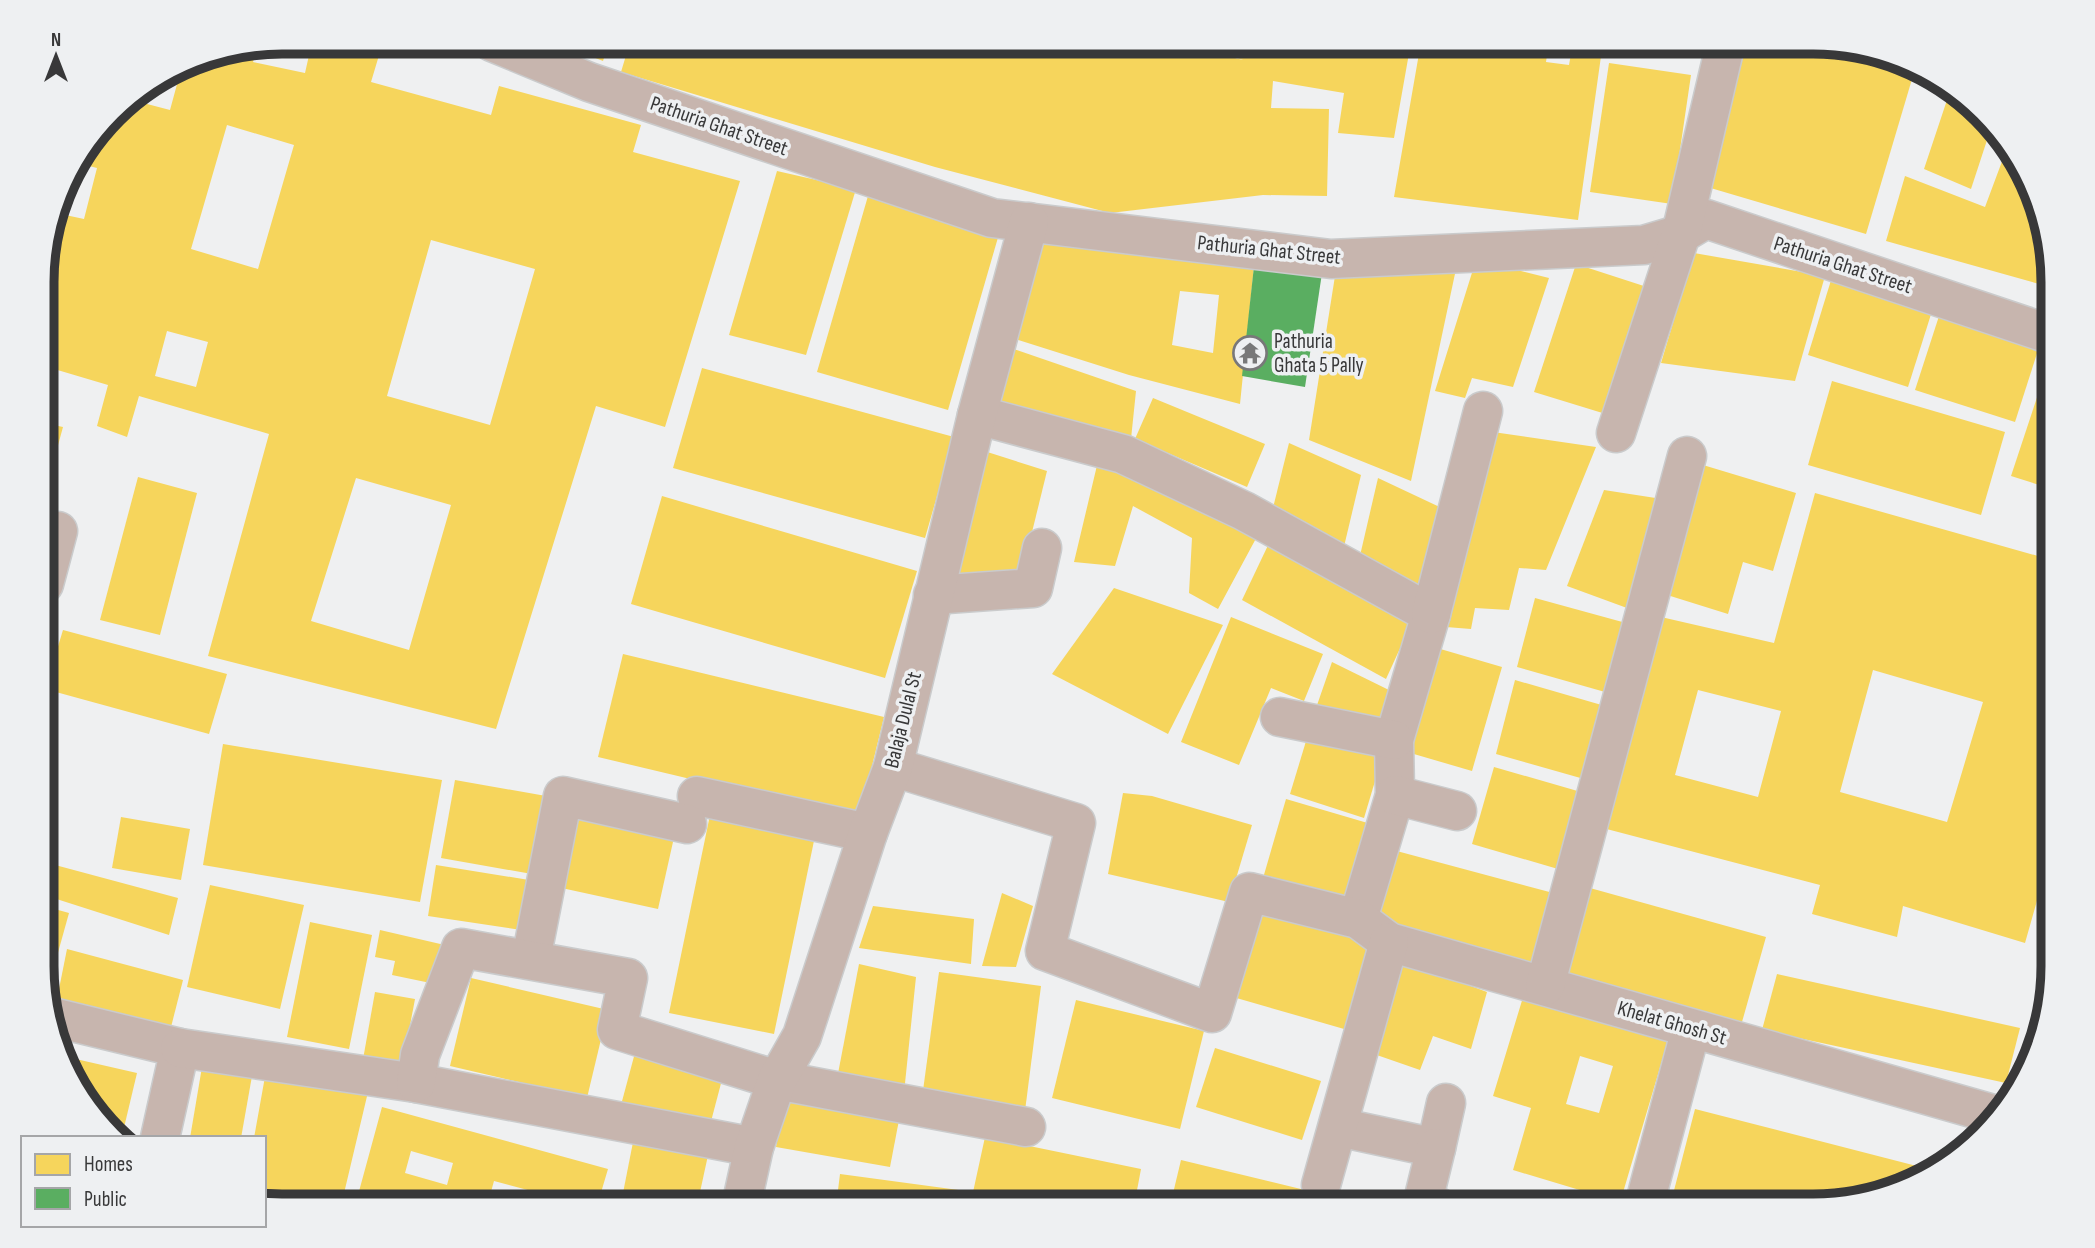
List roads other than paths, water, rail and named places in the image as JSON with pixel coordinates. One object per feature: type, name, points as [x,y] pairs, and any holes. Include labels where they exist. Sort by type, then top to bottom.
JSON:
[{"type":"street","name":"Pathuria Ghat Street","points":[[521,54],[589,82],[992,218],[1331,259],[1644,245],[1681,234],[1706,219],[2040,331]]},
{"type":"street","points":[[1616,433],[1681,234],[1723,54]]},
{"type":"street","name":"Balaja Dulal St","points":[[744,1194],[754,1147],[776,1080],[802,1036],[868,833],[893,767],[977,415],[1029,222]]},
{"type":"street","points":[[893,767],[1076,823],[1045,951],[1212,1013],[1249,892],[1358,919],[1395,795],[1394,740],[1431,614],[1483,411]]},
{"type":"street","points":[[977,415],[1123,454],[1244,511],[1431,614]]},
{"type":"street","points":[[1545,986],[1687,456]]},
{"type":"street","points":[[54,546],[58,531]]},
{"type":"street","points":[[933,595],[1033,588],[1042,548]]},
{"type":"street","points":[[1280,718],[1394,740]]},
{"type":"street","points":[[1395,795],[1457,811]]},
{"type":"street","points":[[531,959],[563,796],[868,833]]},
{"type":"street","name":"Khelat Ghosh St","points":[[1358,919],[1389,942],[1987,1112]]},
{"type":"street","points":[[1321,1185],[1389,942]]},
{"type":"street","points":[[416,1083],[420,1055],[461,948],[628,978],[617,1030],[776,1080],[1026,1127]]},
{"type":"street","points":[[61,1019],[180,1048],[416,1083],[754,1147]]},
{"type":"street","points":[[1647,1193],[1691,1029]]},
{"type":"street","points":[[160,1136],[180,1048]]},
{"type":"street","points":[[1425,1193],[1446,1103]]},
{"type":"street","points":[[1338,1127],[1436,1148]]},
{"type":"place","name":"Pathuria Ghata 5 Pally","points":[[1250,353]]}]
